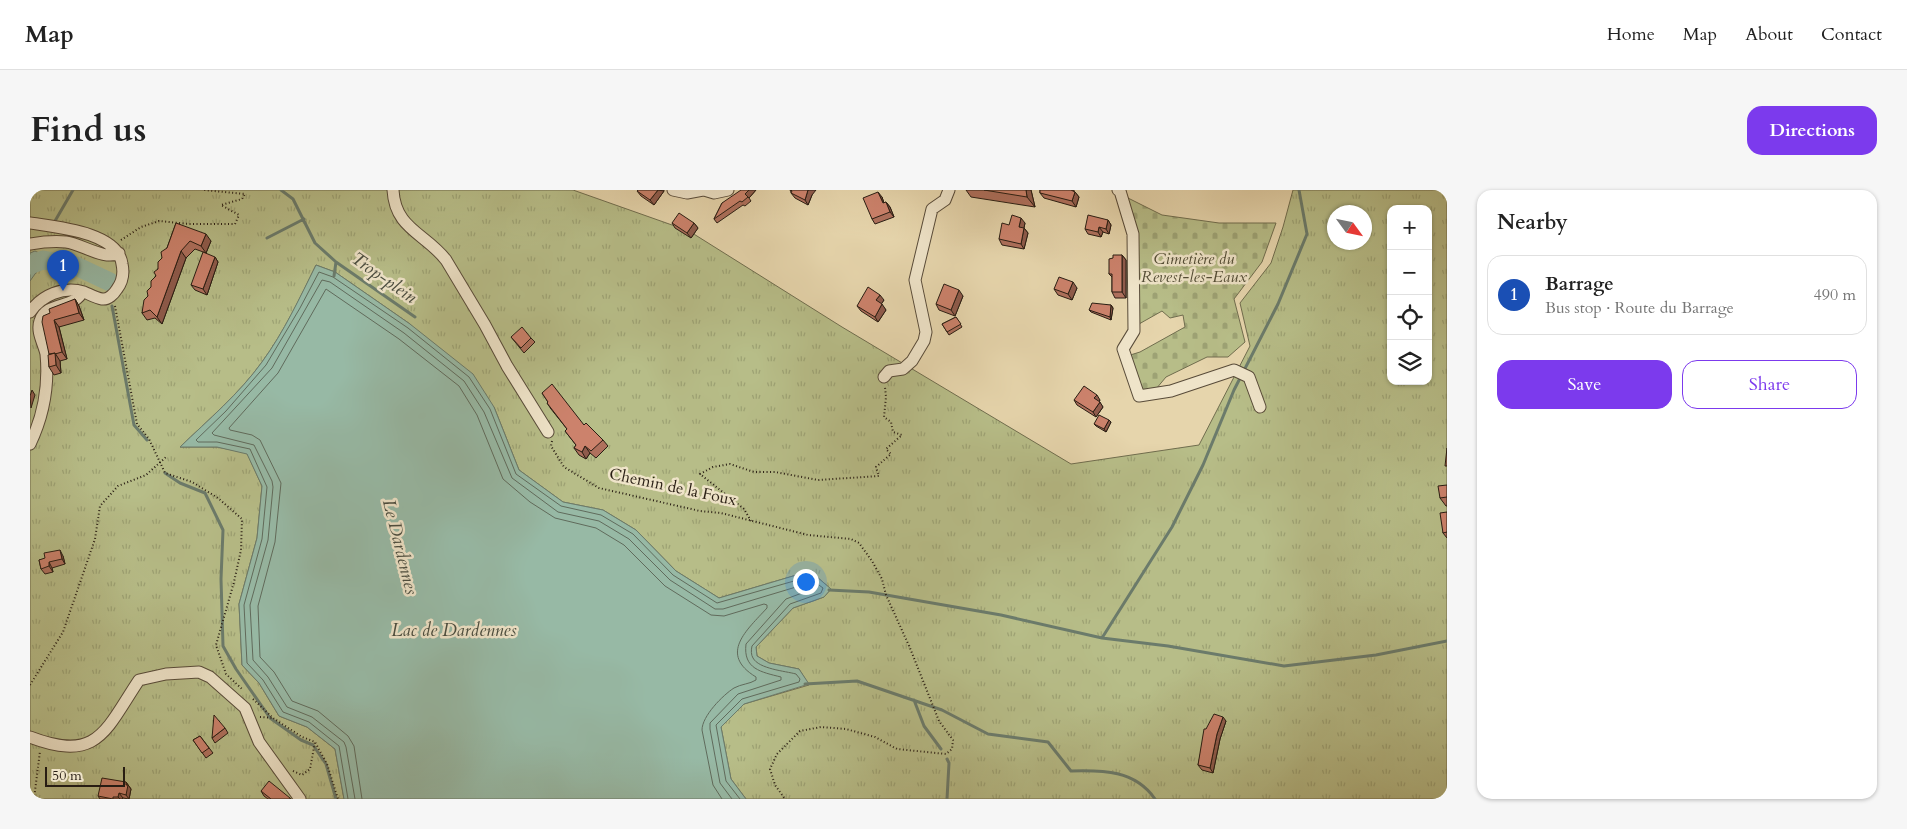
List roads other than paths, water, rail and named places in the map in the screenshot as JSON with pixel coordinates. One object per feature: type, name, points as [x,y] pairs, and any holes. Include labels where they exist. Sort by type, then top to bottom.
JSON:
[{"type":"street","points":[[393,190],[395,205],[401,218],[439,251],[446,260],[507,366],[548,432]]},
{"type":"street","points":[[672,190],[686,193],[704,190],[714,193],[728,190]]},
{"type":"street","points":[[884,377],[890,371],[903,368],[912,360],[924,341],[926,332],[915,280],[932,209],[945,200],[949,190]]},
{"type":"street","points":[[1118,190],[1120,191],[1133,234],[1134,331],[1123,349],[1139,396],[1171,391],[1236,371],[1249,377],[1260,407]]},
{"type":"street","points":[[30,223],[88,235],[107,242],[122,258],[124,272],[122,281],[107,298],[102,299],[82,292],[63,291],[47,296],[37,302],[30,312]]},
{"type":"street","points":[[30,244],[65,242],[88,248],[107,256],[111,256],[115,250]]},
{"type":"street","points":[[30,444],[43,413],[46,378],[46,354],[39,329],[40,320],[45,312],[51,308],[78,298],[82,292]]},
{"type":"street","points":[[30,737],[67,747],[93,742],[106,730],[138,680],[166,674],[200,672],[210,677],[245,708],[259,742],[300,799]]},
{"type":"water","points":[[35,251],[41,254],[43,260],[30,281],[30,253]]},
{"type":"water","name":"Lac de Dardennes","points":[[316,265],[335,272],[410,324],[473,374],[494,407],[519,470],[563,502],[603,510],[636,530],[676,571],[719,598],[810,571],[831,589],[824,597],[793,608],[756,647],[757,656],[769,663],[799,669],[809,684],[744,704],[721,727],[731,779],[746,799],[344,799],[335,749],[307,727],[279,716],[259,683],[242,665],[239,604],[257,538],[262,486],[247,454],[217,447],[180,447],[233,396],[262,362],[285,327]]},
{"type":"waterway","name":"Trop-plein","points":[[55,221],[73,190]]},
{"type":"waterway","name":"Trop-plein","points":[[281,190],[293,199],[315,243],[336,262],[334,276]]},
{"type":"waterway","points":[[1102,638],[1172,527],[1203,465],[1234,390],[1278,304],[1307,234],[1299,190]]},
{"type":"waterway","points":[[267,238],[304,219]]},
{"type":"waterway","points":[[30,265],[43,260],[76,266],[110,282]]},
{"type":"waterway","name":"Trop-plein","points":[[336,262],[415,317]]},
{"type":"waterway","points":[[112,306],[134,425],[147,440]]},
{"type":"waterway","points":[[165,473],[180,483],[205,493],[223,530],[221,579],[223,646],[236,669],[270,718],[301,740],[313,745],[326,764],[336,799]]},
{"type":"waterway","points":[[829,590],[869,592],[1001,615],[1102,638],[1168,646],[1284,666],[1376,655],[1447,641]]},
{"type":"waterway","points":[[805,684],[857,681],[942,710],[988,734],[1048,742],[1071,771],[1106,772],[1128,777],[1147,789],[1155,799]]},
{"type":"waterway","points":[[914,700],[924,726],[941,749]]},
{"type":"waterway","points":[[947,759],[949,763],[947,799]]},
{"type":"place","name":"Barrage","points":[[63,291]]},
{"type":"park label","name":"Cimetière du Revest-les-Eaux","points":[[1194,268]]},
{"type":"water label","name":"Le Dardennes","points":[[400,547]]}]
